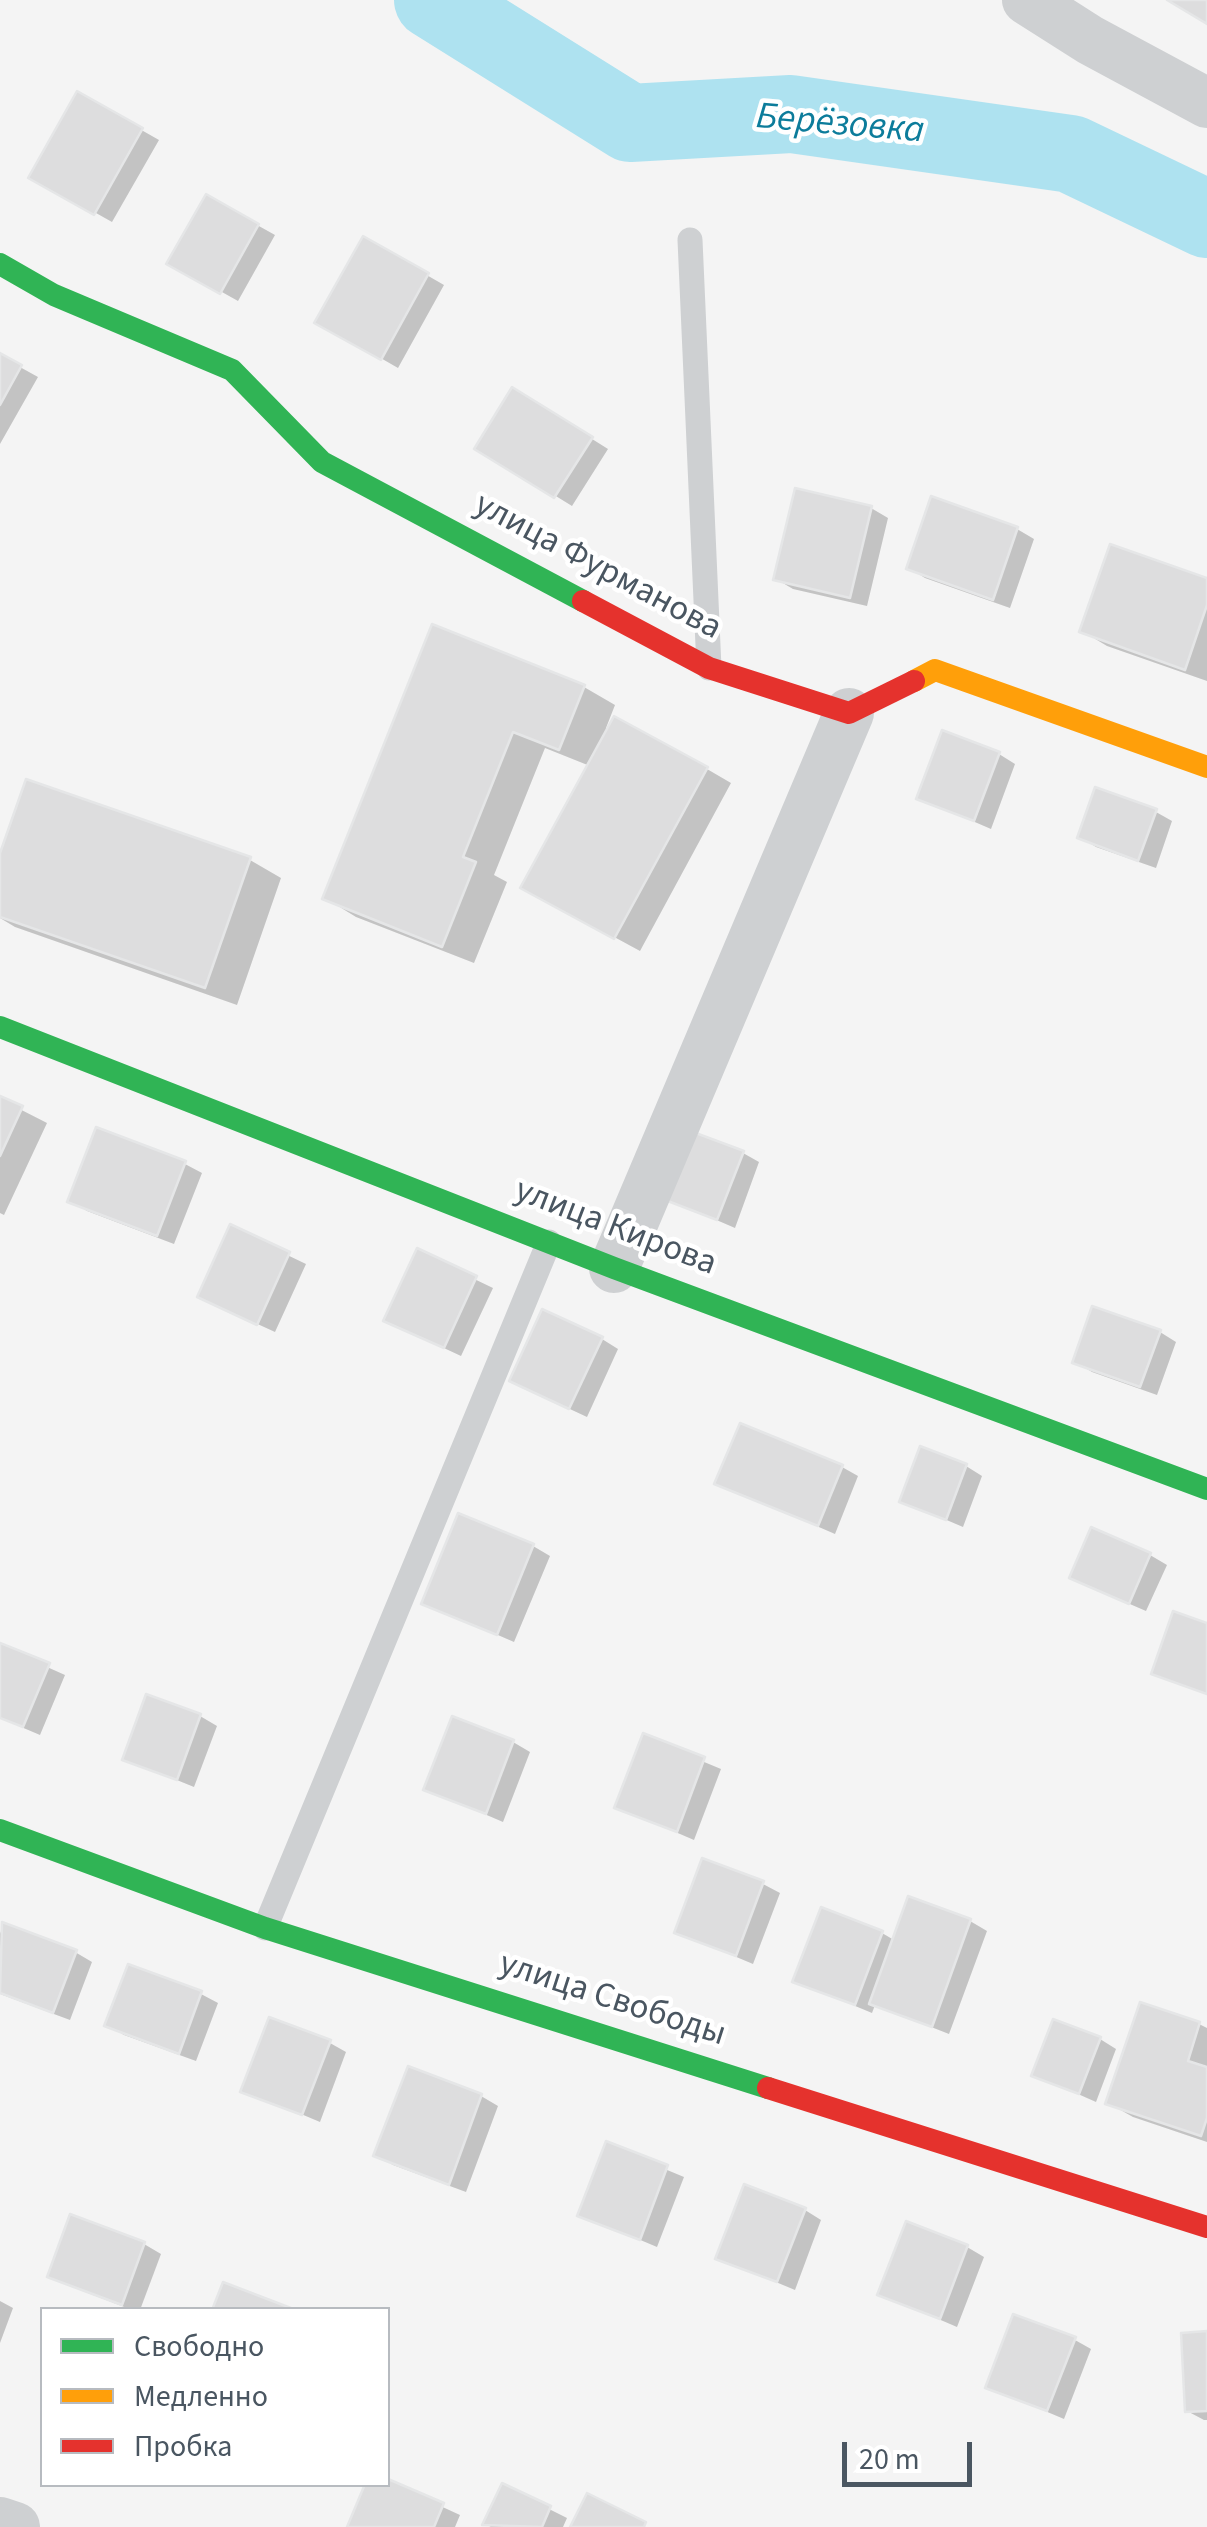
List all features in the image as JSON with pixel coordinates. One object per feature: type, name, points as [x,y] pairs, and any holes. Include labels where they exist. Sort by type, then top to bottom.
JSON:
[{"type":"street","points":[[1027,0],[1090,40],[1207,103]]},
{"type":"street","name":"улица Фурманова","points":[[0,264],[54,294],[232,370],[322,462],[709,668],[849,712]]},
{"type":"street","points":[[614,1268],[849,712],[936,670],[1207,768]]},
{"type":"street","name":"улица Кирова","points":[[0,1026],[614,1268],[1207,1489]]},
{"type":"street","name":"улица Свободы","points":[[0,1830],[265,1928],[1207,2227]]},
{"type":"street","points":[[0,2522],[16,2527]]},
{"type":"lane","points":[[690,240],[709,668]]},
{"type":"lane","points":[[265,1928],[550,1242]]},
{"type":"building","points":[[1167,0],[1207,0],[1207,24]]},
{"type":"building","points":[[77,91],[143,128],[94,215],[28,178]]},
{"type":"building","points":[[206,194],[259,224],[220,294],[166,264]]},
{"type":"building","points":[[363,236],[429,273],[381,360],[314,323]]},
{"type":"building","points":[[0,353],[22,365],[0,405]]},
{"type":"building","points":[[512,387],[593,437],[554,498],[474,449]]},
{"type":"building","points":[[795,488],[872,506],[850,598],[773,580]]},
{"type":"building","points":[[931,496],[1018,527],[993,600],[906,569]]},
{"type":"building","points":[[1110,544],[1207,578],[1207,605],[1185,670],[1079,632]]},
{"type":"building","points":[[432,624],[585,685],[559,750],[513,732],[463,857],[476,862],[442,947],[322,899]]},
{"type":"building","points":[[614,716],[708,767],[614,939],[520,888]]},
{"type":"building","points":[[942,730],[1000,752],[974,821],[916,799]]},
{"type":"building","points":[[26,779],[251,857],[205,988],[0,917],[0,853]]},
{"type":"building","points":[[1095,787],[1157,809],[1138,861],[1077,838]]},
{"type":"building","points":[[0,1096],[23,1106],[0,1156]]},
{"type":"building","points":[[96,1127],[186,1161],[157,1236],[67,1202]]},
{"type":"building","points":[[685,1129],[744,1151],[717,1220],[660,1198]]},
{"type":"building","points":[[230,1224],[290,1252],[257,1325],[197,1297]]},
{"type":"building","points":[[417,1248],[477,1276],[444,1348],[383,1321]]},
{"type":"building","points":[[1092,1306],[1161,1330],[1140,1387],[1072,1363]]},
{"type":"building","points":[[542,1309],[603,1337],[569,1409],[509,1381]]},
{"type":"building","points":[[740,1423],[843,1465],[818,1526],[714,1484]]},
{"type":"building","points":[[920,1446],[967,1464],[946,1520],[899,1502]]},
{"type":"building","points":[[458,1513],[534,1544],[497,1635],[421,1604]]},
{"type":"building","points":[[1091,1527],[1151,1553],[1129,1604],[1069,1578]]},
{"type":"building","points":[[1173,1611],[1207,1623],[1207,1694],[1151,1674]]},
{"type":"building","points":[[0,1643],[50,1663],[23,1727],[0,1718]]},
{"type":"building","points":[[146,1694],[201,1714],[177,1780],[122,1760]]},
{"type":"building","points":[[452,1716],[514,1740],[486,1814],[423,1790]]},
{"type":"building","points":[[643,1733],[705,1757],[677,1832],[614,1808]]},
{"type":"building","points":[[702,1858],[764,1881],[736,1956],[674,1933]]},
{"type":"building","points":[[908,1896],[971,1919],[932,2027],[869,2004]]},
{"type":"building","points":[[821,1907],[883,1931],[855,2005],[792,1982]]},
{"type":"building","points":[[2,1922],[77,1950],[53,2013],[0,1993]]},
{"type":"building","points":[[128,1964],[202,1991],[179,2054],[104,2026]]},
{"type":"building","points":[[1140,2002],[1200,2022],[1188,2061],[1207,2067],[1207,2118],[1201,2136],[1105,2104]]},
{"type":"building","points":[[269,2017],[331,2040],[302,2115],[240,2092]]},
{"type":"building","points":[[1053,2019],[1101,2037],[1079,2094],[1031,2076]]},
{"type":"building","points":[[408,2066],[482,2094],[449,2185],[373,2156]]},
{"type":"building","points":[[606,2141],[668,2165],[640,2240],[577,2216]]},
{"type":"building","points":[[744,2184],[806,2208],[777,2282],[715,2259]]},
{"type":"building","points":[[70,2214],[145,2242],[122,2305],[47,2277]]},
{"type":"building","points":[[906,2221],[968,2245],[940,2319],[877,2295]]},
{"type":"building","points":[[223,2282],[288,2307],[213,2307]]},
{"type":"building","points":[[1013,2314],[1076,2337],[1047,2411],[985,2388]]},
{"type":"building","points":[[1207,2331],[1207,2411],[1185,2412],[1181,2333]]},
{"type":"building","points":[[390,2480],[444,2503],[434,2527],[347,2527],[364,2487],[390,2487]]},
{"type":"building","points":[[502,2483],[551,2506],[542,2527],[482,2525]]},
{"type":"building","points":[[587,2493],[646,2522],[644,2527],[570,2527]]},
{"type":"waterway","name":"Берёзовка","points":[[433,0],[630,123],[791,114],[1071,154],[1207,219]]},
{"type":"traffic: fast","points":[[0,264],[54,295],[232,370],[322,462],[583,601]]},
{"type":"traffic: fast","points":[[0,1027],[614,1268],[1207,1489]]},
{"type":"traffic: fast","points":[[0,1830],[265,1928],[768,2088]]},
{"type":"traffic: slow","points":[[914,681],[935,670],[1207,767]]},
{"type":"traffic: jam","points":[[583,601],[709,668],[849,713],[914,681]]},
{"type":"traffic: jam","points":[[768,2088],[1207,2227]]}]
